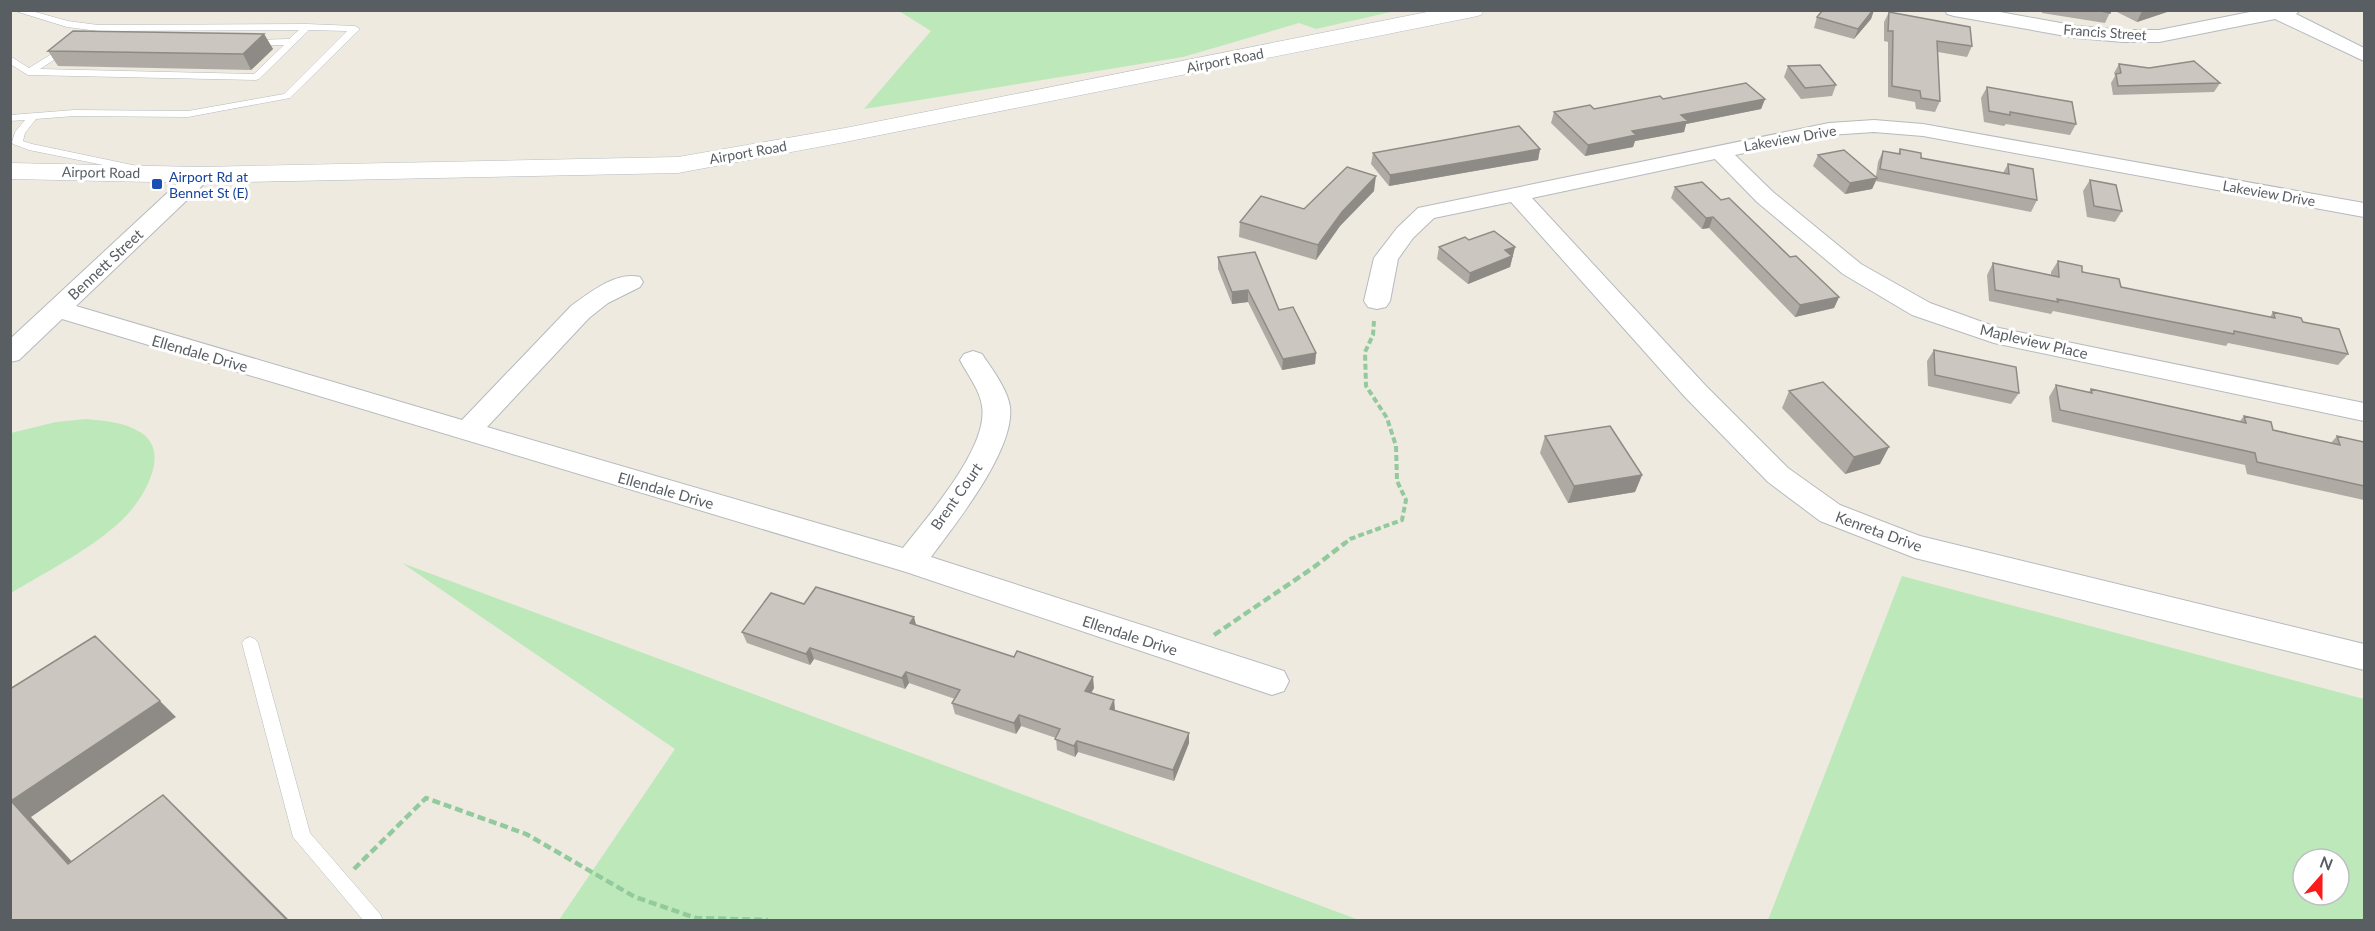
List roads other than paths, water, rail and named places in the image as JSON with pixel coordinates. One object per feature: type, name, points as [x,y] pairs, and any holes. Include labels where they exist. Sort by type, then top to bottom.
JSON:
[{"type":"main road","name":"Airport Road","points":[[10,171],[200,175],[678,165],[856,133],[1473,10]]},
{"type":"street","name":"Francis Street","points":[[1954,10],[2077,32],[2123,36],[2160,36],[2281,12]]},
{"type":"street","points":[[2281,12],[2364,55]]},
{"type":"street","name":"Lakeview Drive","points":[[1377,301],[1386,258],[1405,233],[1426,213],[1829,129],[1874,126],[1923,130],[2364,210]]},
{"type":"street","name":"Mapleview Place","points":[[1720,152],[1765,197],[1852,269],[1922,309],[1994,335],[2364,412]]},
{"type":"street","name":"Bennett Street","points":[[10,354],[200,175]]},
{"type":"street","name":"Kenreta Drive","points":[[1516,194],[1695,391],[1778,475],[1830,513],[1915,546],[2364,657]]},
{"type":"street","points":[[468,431],[580,312],[599,297],[631,282]]},
{"type":"street","name":"Ellendale Drive","points":[[58,309],[910,562],[1272,681]]},
{"type":"street","name":"Brent Court","points":[[910,562],[982,462],[992,435],[996,407],[973,360]]},
{"type":"lane","points":[[10,118],[74,113],[188,114],[287,96],[356,29],[307,27],[98,28],[67,24],[16,10]]},
{"type":"lane","points":[[10,59],[28,72],[256,77],[307,27]]},
{"type":"lane","points":[[28,72],[98,28]]},
{"type":"lane","points":[[93,38],[117,39]]},
{"type":"lane","points":[[244,41],[291,42]]},
{"type":"lane","points":[[32,118],[20,132],[16,142],[29,147],[155,173]]},
{"type":"lane","points":[[250,643],[302,837],[374,921]]},
{"type":"place","name":"Airport Rd at Bennet St (E)","points":[[157,184]]}]
